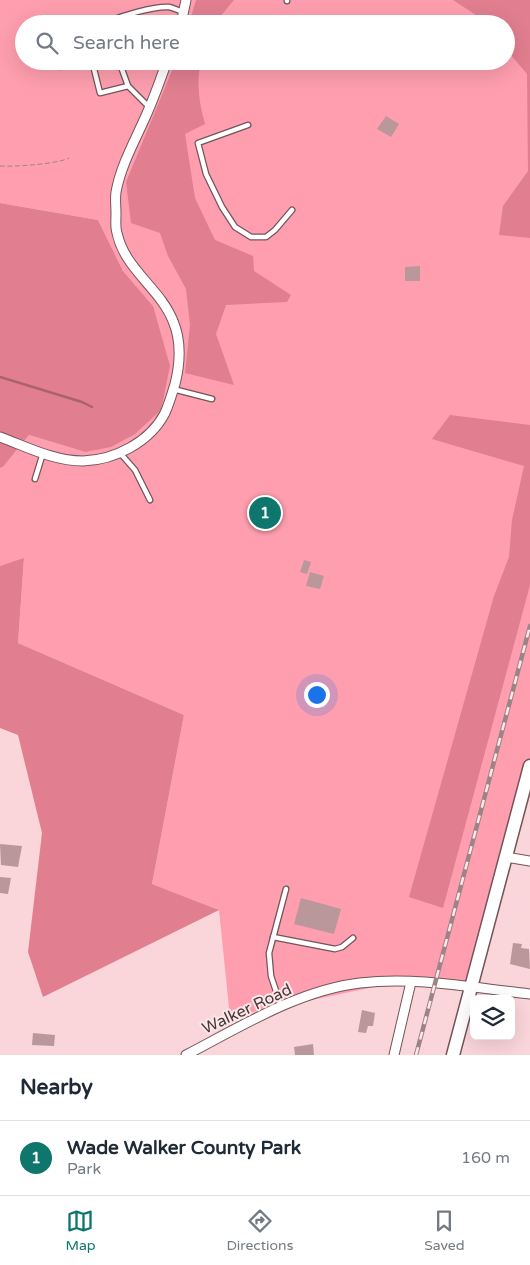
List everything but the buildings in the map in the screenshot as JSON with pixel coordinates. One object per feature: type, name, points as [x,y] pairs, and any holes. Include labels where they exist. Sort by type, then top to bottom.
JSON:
[{"type":"main road","points":[[453,1055],[530,766]]},
{"type":"street","points":[[183,15],[186,0]]},
{"type":"street","points":[[0,437],[56,458],[85,461],[120,452],[140,440],[158,424],[164,414],[174,389],[180,356],[177,333],[174,322],[162,301],[128,261],[116,233],[116,192],[122,169],[150,108],[164,70]]},
{"type":"street","points":[[506,857],[530,861]]},
{"type":"street","points":[[394,1055],[411,982]]},
{"type":"street","name":"Walker Road","points":[[186,1055],[281,1006],[323,992],[360,983],[411,982],[530,994]]},
{"type":"lane","points":[[133,15],[169,7],[184,12]]},
{"type":"lane","points":[[94,70],[100,93],[128,86]]},
{"type":"lane","points":[[123,70],[128,86],[150,108]]},
{"type":"lane","points":[[248,124],[198,143],[206,174],[222,207],[235,227],[251,237],[266,237],[275,230],[292,210]]},
{"type":"lane","points":[[174,389],[212,399]]},
{"type":"lane","points":[[120,452],[134,470],[150,500]]},
{"type":"lane","points":[[35,479],[43,453]]},
{"type":"lane","points":[[281,1006],[271,976],[269,953],[286,889]]},
{"type":"lane","points":[[273,937],[335,949],[353,938]]},
{"type":"path","points":[[0,166],[36,165],[64,161],[69,158]]},
{"type":"shaded area","points":[[0,0],[530,0],[530,773],[471,989],[398,982],[230,1017],[219,910],[152,884],[184,715],[18,643],[24,559],[0,566],[0,468],[3,467],[29,435],[85,452],[153,306],[123,271],[98,220],[0,203]]},
{"type":"shaded area","points":[[196,0],[234,0],[222,15],[192,15]]},
{"type":"shaded area","points":[[453,0],[530,0],[530,238],[499,235],[503,206],[528,171],[527,74],[515,60],[515,15],[476,15]]},
{"type":"shaded area","points":[[172,70],[200,70],[199,93],[205,124],[185,134],[195,198],[215,240],[253,256],[254,271],[291,295],[287,302],[226,305],[216,334],[234,385],[185,373],[190,325],[186,289],[168,256],[160,233],[131,223],[126,182]]},
{"type":"shaded area","points":[[0,203],[98,220],[123,271],[153,306],[170,366],[161,410],[135,434],[111,447],[85,452],[29,435],[3,467],[0,468]]},
{"type":"shaded area","points":[[450,415],[530,425],[530,585],[443,908],[409,897],[494,596],[509,557],[512,520],[524,466],[432,439]]},
{"type":"shaded area","points":[[24,558],[18,643],[184,715],[152,884],[219,910],[43,997],[28,952],[42,833],[18,735],[0,728],[0,566]]},
{"type":"waterway","points":[[0,377],[82,402],[92,407]]},
{"type":"railway","points":[[416,1055],[530,626]]},
{"type":"place","name":"Wade Walker County Park","points":[[265,513]]}]
